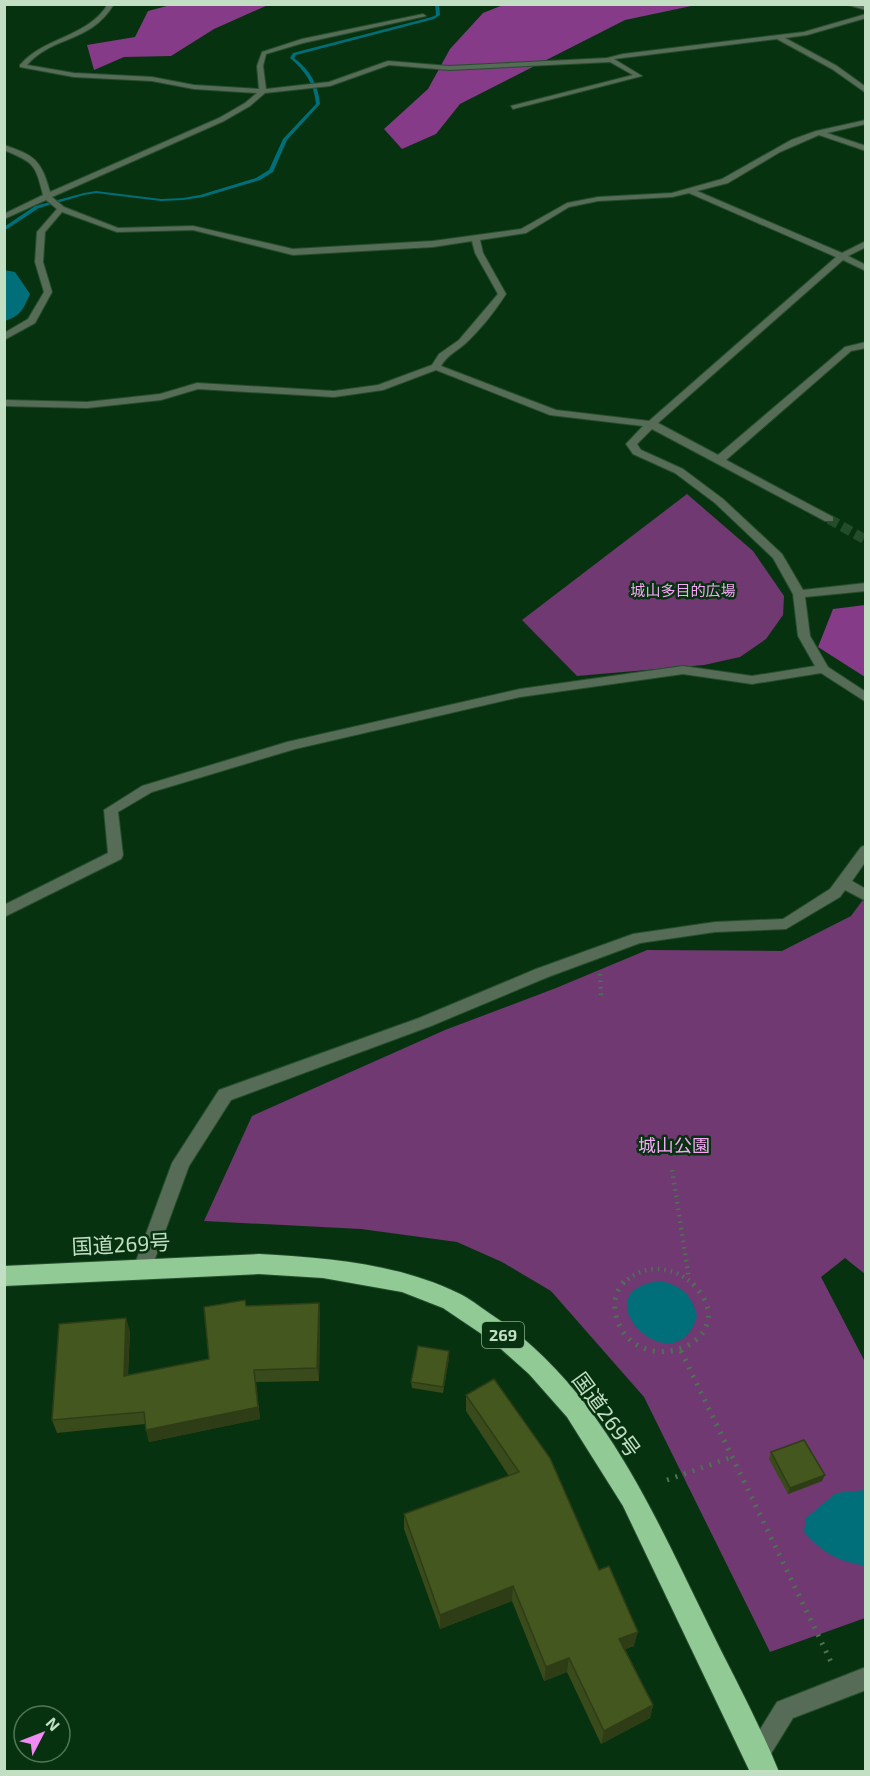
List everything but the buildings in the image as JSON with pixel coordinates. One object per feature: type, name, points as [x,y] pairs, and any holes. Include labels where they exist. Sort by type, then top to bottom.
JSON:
[{"type":"highway","name":"国道269号","points":[[4,1276],[259,1264],[323,1268],[403,1282],[451,1301],[500,1333],[537,1366],[576,1409],[632,1497],[759,1765]]},
{"type":"street","points":[[111,4],[90,28],[48,45],[27,59],[22,66],[74,75],[152,79],[194,87],[263,91],[330,84],[388,63],[448,68],[611,60],[639,76],[513,107]]},
{"type":"street","points":[[850,4],[866,8]]},
{"type":"street","points":[[263,91],[259,66],[261,57],[276,48],[423,16]]},
{"type":"street","points":[[611,60],[610,58],[623,56],[804,34],[866,16]]},
{"type":"street","points":[[778,37],[831,64],[866,91]]},
{"type":"street","points":[[4,218],[47,196],[169,145],[238,112],[253,102],[263,91]]},
{"type":"street","points":[[4,147],[33,159],[41,173],[47,196],[61,208],[117,230],[193,228],[293,252],[375,249],[523,231],[567,205],[598,199],[672,195],[725,181],[777,150],[819,133],[866,122]]},
{"type":"street","points":[[819,133],[866,149]]},
{"type":"street","points":[[691,191],[842,256],[866,269]]},
{"type":"street","points":[[4,337],[32,321],[48,292],[39,261],[41,232],[61,208]]},
{"type":"street","points":[[4,403],[87,405],[161,397],[197,386],[334,394],[380,388],[436,367],[442,356],[462,342],[502,294],[478,254],[476,238]]},
{"type":"street","points":[[866,243],[842,256],[631,444],[637,452],[679,471],[719,501],[778,556],[799,594],[804,636],[823,669],[866,698]]},
{"type":"street","points":[[719,460],[848,349],[866,345]]},
{"type":"street","points":[[436,367],[554,413],[651,424],[829,519]]},
{"type":"street","points":[[799,594],[866,587]]},
{"type":"street","points":[[4,912],[116,855],[111,810],[147,789],[281,749],[520,693],[683,670],[752,680],[823,669]]},
{"type":"street","points":[[142,1269],[181,1163],[225,1095],[425,1022],[542,973],[638,938],[715,927],[786,924],[835,893],[866,850]]},
{"type":"street","points":[[843,882],[866,896]]},
{"type":"street","points":[[759,1765],[785,1710],[866,1678]]},
{"type":"path","points":[[599,964],[601,997]]},
{"type":"path","points":[[672,1170],[689,1280]]},
{"type":"path","points":[[641,1269],[670,1270],[689,1280],[704,1296],[708,1309],[708,1322],[703,1335],[694,1345],[681,1351],[665,1353],[648,1350],[632,1342],[621,1330],[614,1316],[613,1301],[617,1287],[627,1276],[641,1269]]},
{"type":"path","points":[[681,1351],[843,1688]]},
{"type":"path","points":[[667,1480],[732,1457]]},
{"type":"green space","name":"城山多目的広場","points":[[687,494],[753,551],[784,596],[783,615],[766,639],[740,657],[704,665],[577,676],[522,620]]},
{"type":"green space","name":"城山公園","points":[[865,897],[865,1274],[845,1258],[821,1277],[865,1362],[865,1618],[770,1652],[644,1397],[551,1291],[502,1262],[457,1242],[361,1229],[204,1221],[252,1116],[445,1030],[556,988],[647,950],[782,951],[851,916]]},
{"type":"shaded area","points":[[174,4],[268,5],[214,29],[171,56],[124,57],[94,70],[87,45],[135,37],[148,11]]},
{"type":"shaded area","points":[[503,5],[696,5],[625,20],[460,104],[436,134],[402,149],[384,129],[428,89],[450,49],[483,13]]},
{"type":"shaded area","points":[[866,605],[865,677],[818,647],[833,609]]},
{"type":"water","points":[[660,1281],[680,1288],[689,1297],[697,1316],[686,1336],[671,1343],[654,1340],[639,1330],[629,1316],[627,1301],[637,1288]]},
{"type":"water","points":[[866,1490],[865,1566],[831,1555],[804,1532],[806,1518],[836,1493]]},
{"type":"waterway","points":[[4,230],[37,207],[84,194],[96,192],[161,200],[183,199],[258,179],[271,171],[285,140],[318,104],[314,84],[303,67],[292,58],[294,54],[433,18],[438,15],[437,4]]},
{"type":"waterway","points":[[4,279],[14,294],[4,311]]},
{"type":"tunnel","points":[[829,519],[866,540]]}]
